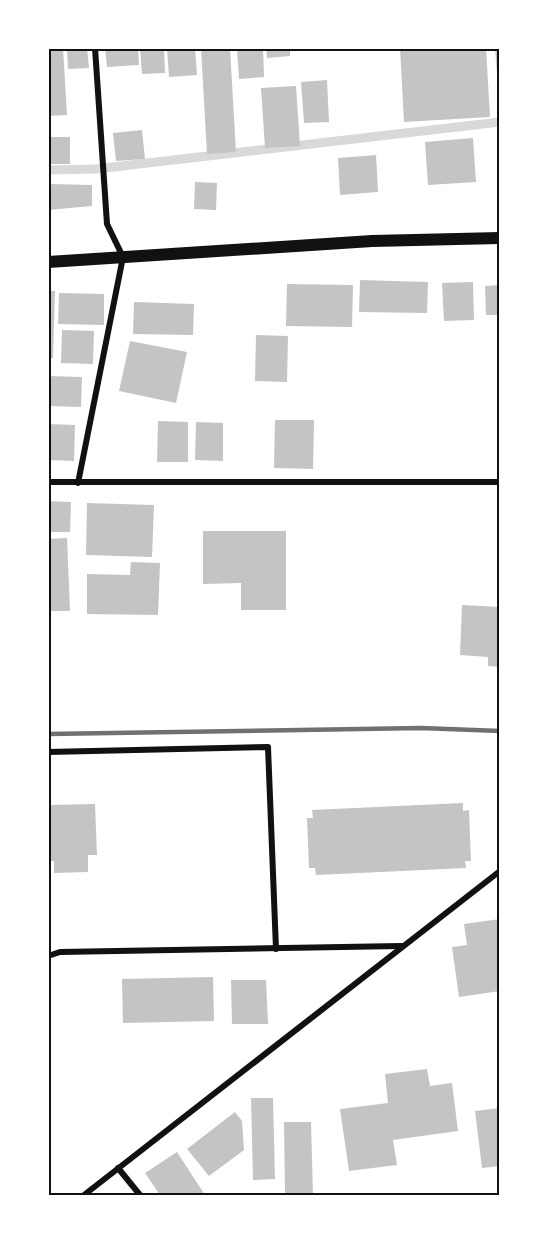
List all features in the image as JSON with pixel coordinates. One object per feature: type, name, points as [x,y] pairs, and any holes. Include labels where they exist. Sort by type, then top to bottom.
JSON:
[{"type":"main road","points":[[48,262],[372,241],[500,238]]},
{"type":"street","points":[[78,483],[123,257],[107,224],[95,48]]},
{"type":"street","points":[[48,483],[500,482]]},
{"type":"street","points":[[48,752],[268,747],[276,949]]},
{"type":"street","points":[[84,1195],[500,871]]},
{"type":"street","points":[[48,956],[60,952],[401,946]]},
{"type":"street","points":[[118,1168],[140,1195]]},
{"type":"building","points":[[48,48],[63,48],[67,115],[48,116]]},
{"type":"building","points":[[67,48],[87,48],[89,68],[68,69]]},
{"type":"building","points":[[105,48],[138,48],[139,65],[107,67]]},
{"type":"building","points":[[140,48],[164,48],[165,73],[142,74]]},
{"type":"building","points":[[167,48],[195,48],[197,75],[169,77]]},
{"type":"building","points":[[201,48],[230,48],[236,152],[207,154]]},
{"type":"building","points":[[237,48],[263,48],[264,77],[239,79]]},
{"type":"building","points":[[266,48],[290,48],[290,56],[267,58]]},
{"type":"building","points":[[400,48],[486,48],[490,117],[404,122]]},
{"type":"building","points":[[495,48],[500,48],[500,83],[498,84]]},
{"type":"building","points":[[327,80],[329,122],[304,123],[301,82]]},
{"type":"building","points":[[296,86],[300,146],[265,148],[261,88]]},
{"type":"building","points":[[142,130],[145,159],[116,161],[113,133]]},
{"type":"building","points":[[48,137],[70,137],[70,164],[48,164]]},
{"type":"building","points":[[473,138],[476,182],[428,185],[425,142]]},
{"type":"building","points":[[376,155],[378,192],[340,195],[338,158]]},
{"type":"building","points":[[195,182],[217,183],[216,210],[194,209]]},
{"type":"building","points":[[48,184],[92,185],[92,206],[48,210]]},
{"type":"building","points":[[360,280],[428,282],[427,313],[359,312]]},
{"type":"building","points":[[473,282],[474,320],[444,321],[442,283]]},
{"type":"building","points":[[287,284],[353,285],[352,327],[286,326]]},
{"type":"building","points":[[500,285],[500,315],[486,315],[485,286]]},
{"type":"building","points":[[48,291],[55,291],[53,358],[48,358]]},
{"type":"building","points":[[59,293],[104,294],[104,325],[58,324]]},
{"type":"building","points":[[134,302],[194,304],[193,335],[133,334]]},
{"type":"building","points":[[62,330],[94,331],[93,364],[61,363]]},
{"type":"building","points":[[256,335],[288,336],[287,382],[255,381]]},
{"type":"building","points":[[130,341],[187,352],[176,403],[119,391]]},
{"type":"building","points":[[48,376],[82,377],[81,407],[48,406]]},
{"type":"building","points":[[275,420],[314,420],[313,469],[274,468]]},
{"type":"building","points":[[158,421],[188,422],[188,462],[157,462]]},
{"type":"building","points":[[196,422],[223,423],[223,461],[195,460]]},
{"type":"building","points":[[48,424],[75,425],[74,461],[48,460]]},
{"type":"building","points":[[48,501],[71,502],[70,532],[48,532]]},
{"type":"building","points":[[87,503],[154,505],[152,557],[86,555]]},
{"type":"building","points":[[203,531],[286,531],[286,610],[241,610],[241,583],[203,584]]},
{"type":"building","points":[[67,538],[70,611],[48,611],[48,539]]},
{"type":"building","points":[[131,562],[160,563],[158,615],[87,614],[87,574],[130,575]]},
{"type":"building","points":[[462,605],[500,607],[500,667],[488,666],[488,657],[460,655]]},
{"type":"building","points":[[463,803],[463,811],[469,810],[471,861],[465,861],[466,868],[316,875],[315,868],[309,868],[307,818],[313,818],[312,810]]},
{"type":"building","points":[[95,804],[97,855],[88,855],[88,872],[54,873],[54,861],[48,861],[48,805]]},
{"type":"building","points":[[500,919],[500,991],[459,997],[452,947],[467,945],[464,924]]},
{"type":"building","points":[[213,977],[214,1021],[123,1023],[122,979]]},
{"type":"building","points":[[231,980],[266,980],[268,1024],[232,1024]]},
{"type":"building","points":[[427,1069],[430,1086],[452,1083],[458,1131],[393,1140],[397,1165],[349,1171],[340,1109],[388,1103],[385,1074]]},
{"type":"building","points":[[251,1098],[273,1098],[275,1179],[253,1180]]},
{"type":"building","points":[[500,1108],[500,1166],[482,1168],[475,1111]]},
{"type":"building","points":[[235,1112],[242,1121],[244,1150],[209,1176],[187,1149]]},
{"type":"building","points":[[284,1122],[311,1122],[313,1195],[285,1195]]},
{"type":"building","points":[[177,1152],[205,1195],[160,1195],[145,1173]]},
{"type":"waterway","points":[[48,170],[96,169],[500,122]]},
{"type":"railway","points":[[48,734],[421,728],[500,731]]}]
